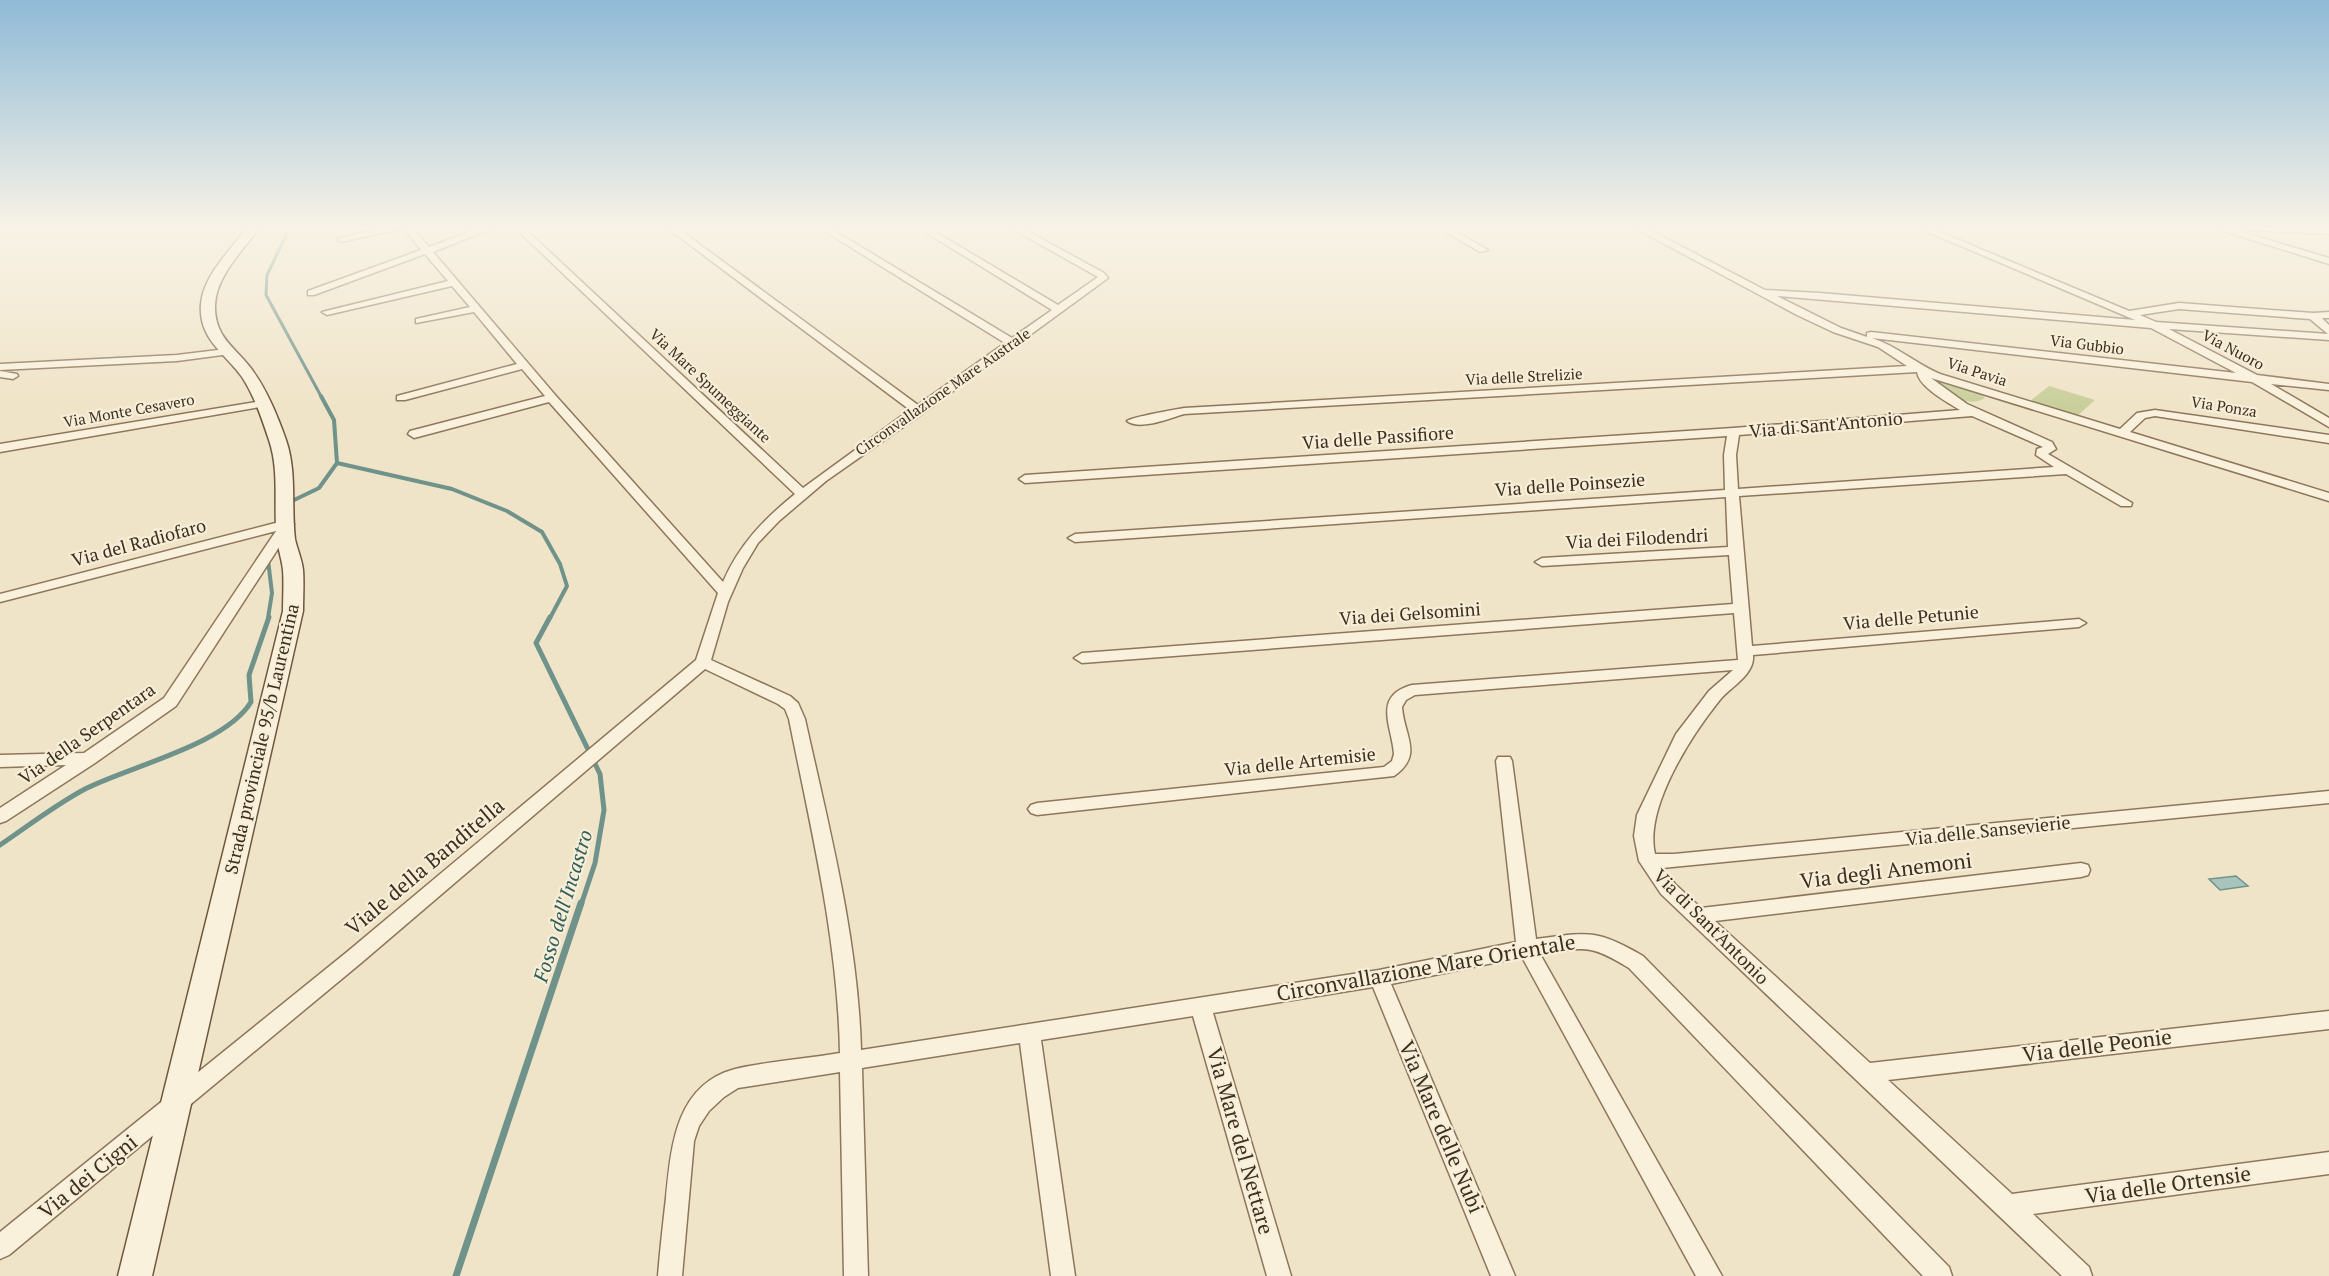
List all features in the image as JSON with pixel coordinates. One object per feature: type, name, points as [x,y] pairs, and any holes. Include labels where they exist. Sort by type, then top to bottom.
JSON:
[{"type":"main road","name":"Strada provinciale 95/b Laurentina","points":[[135,1276],[292,619],[295,589],[286,539],[285,477],[278,441],[247,373],[226,352],[210,325],[208,303],[215,287]]},
{"type":"street","points":[[311,293],[329,287]]},
{"type":"street","points":[[327,312],[438,287]]},
{"type":"street","points":[[457,287],[552,398],[725,593]]},
{"type":"street","name":"Via Mare Spumeggiante","points":[[581,287],[802,494]]},
{"type":"street","points":[[751,287],[919,411]]},
{"type":"street","points":[[919,287],[1012,344]]},
{"type":"street","points":[[1020,287],[1059,310]]},
{"type":"street","name":"Circonvallazione Mare Australe","points":[[703,662],[725,593],[742,557],[774,518],[802,494],[1093,287]]},
{"type":"street","name":"Via Pavia","points":[[1753,287],[1794,310],[1841,332],[1885,347],[1918,369],[1993,395],[2329,497]]},
{"type":"street","name":"Via Nuoro","points":[[2063,287],[2152,324],[2257,380],[2329,423]]},
{"type":"street","points":[[1766,293],[2329,337]]},
{"type":"street","points":[[2129,314],[2184,306],[2313,316],[2329,315]]},
{"type":"street","points":[[420,321],[476,309]]},
{"type":"street","points":[[2313,316],[2329,332]]},
{"type":"street","name":"Via Gubbio","points":[[1841,332],[2329,387]]},
{"type":"street","points":[[0,367],[184,357],[226,352]]},
{"type":"street","points":[[400,398],[525,365]]},
{"type":"street","points":[[1918,369],[1932,385],[1973,412],[2048,445],[2050,449],[2041,452],[2042,455],[2126,503]]},
{"type":"street","name":"Via delle Strelizie","points":[[1133,421],[1149,420],[1185,411],[1918,369]]},
{"type":"street","points":[[0,374],[13,376]]},
{"type":"street","points":[[1973,412],[1993,395]]},
{"type":"street","points":[[414,434],[552,398]]},
{"type":"street","name":"Via Monte Cesavero","points":[[0,448],[262,404]]},
{"type":"street","name":"Via di Sant'Antonio","points":[[1973,412],[1733,432],[1730,454],[1731,492],[1746,657],[1738,674],[1708,703],[1678,746],[1645,820],[1643,842],[1648,861],[1660,881],[2008,1206],[2079,1276]]},
{"type":"street","name":"Via Ponza","points":[[2121,434],[2141,415],[2155,413],[2329,439]]},
{"type":"street","name":"Via delle Passifiore","points":[[1025,479],[1733,432]]},
{"type":"street","name":"Via delle Poinsezie","points":[[1075,538],[2068,471]]},
{"type":"street","name":"Via del Radiofaro","points":[[1,598],[287,524]]},
{"type":"street","name":"Via della Serpentara","points":[[0,817],[151,717],[174,697],[287,524]]},
{"type":"street","name":"Via dei Filodendri","points":[[1542,562],[1735,551]]},
{"type":"street","name":"Via dei Gelsomini","points":[[1082,658],[1741,609]]},
{"type":"street","name":"Via delle Petunie","points":[[1746,657],[2079,623]]},
{"type":"street","name":"Via delle Artemisie","points":[[1037,809],[1388,772],[1398,765],[1403,748],[1394,707],[1400,697],[1412,690],[1746,657]]},
{"type":"street","points":[[703,662],[781,698],[789,704],[796,715],[841,938],[849,1005],[856,1276]]},
{"type":"street","name":"Viale della Banditella","points":[[175,1107],[564,782],[703,662]]},
{"type":"street","points":[[0,761],[88,759]]},
{"type":"street","points":[[1504,761],[1527,948],[1710,1276]]},
{"type":"street","name":"Via delle Sansevierie","points":[[1648,861],[1674,861],[2329,797]]},
{"type":"street","name":"Via degli Anemoni","points":[[1696,916],[2081,870]]},
{"type":"street","name":"Circonvallazione Mare Orientale","points":[[670,1276],[684,1142],[688,1126],[702,1102],[735,1079],[1378,978],[1527,948],[1587,940],[1608,945],[1628,955],[1940,1276]]},
{"type":"street","name":"Via Mare delle Nubi","points":[[1378,978],[1503,1276]]},
{"type":"street","name":"Via Mare del Nettare","points":[[1201,1006],[1279,1276]]},
{"type":"street","name":"Via delle Peonie","points":[[1865,1073],[2329,1020]]},
{"type":"street","points":[[1029,1032],[1063,1276]]},
{"type":"street","name":"Via dei Cigni","points":[[0,1247],[175,1107]]},
{"type":"street","name":"Via delle Ortensie","points":[[2008,1206],[2329,1163]]},
{"type":"green space","points":[[1940,383],[1964,386],[1977,391],[1985,398],[1973,402],[1960,399],[1948,392]]},
{"type":"green space","points":[[2049,386],[2095,400],[2076,417],[2029,402]]},
{"type":"water","points":[[2236,876],[2248,886],[2220,890],[2209,879]]},
{"type":"waterway","name":"Fosso dell'Incastro","points":[[266,287],[266,295],[322,398]]},
{"type":"waterway","name":"Fosso dell'Incastro","points":[[321,396],[334,420],[337,463]]},
{"type":"waterway","points":[[290,502],[319,488],[337,463]]},
{"type":"waterway","name":"Fosso dell'Incastro","points":[[337,463],[452,489],[507,511],[542,532],[560,564],[567,586],[550,618]]},
{"type":"waterway","points":[[268,560],[272,593],[268,618]]},
{"type":"waterway","points":[[0,845],[85,789],[199,742],[238,717],[251,702],[249,675],[269,617]]},
{"type":"waterway","name":"Fosso dell'Incastro","points":[[550,617],[536,643],[600,774],[604,810],[595,863],[581,905]]},
{"type":"waterway","name":"Fosso dell'Incastro","points":[[456,1276],[581,903]]}]
